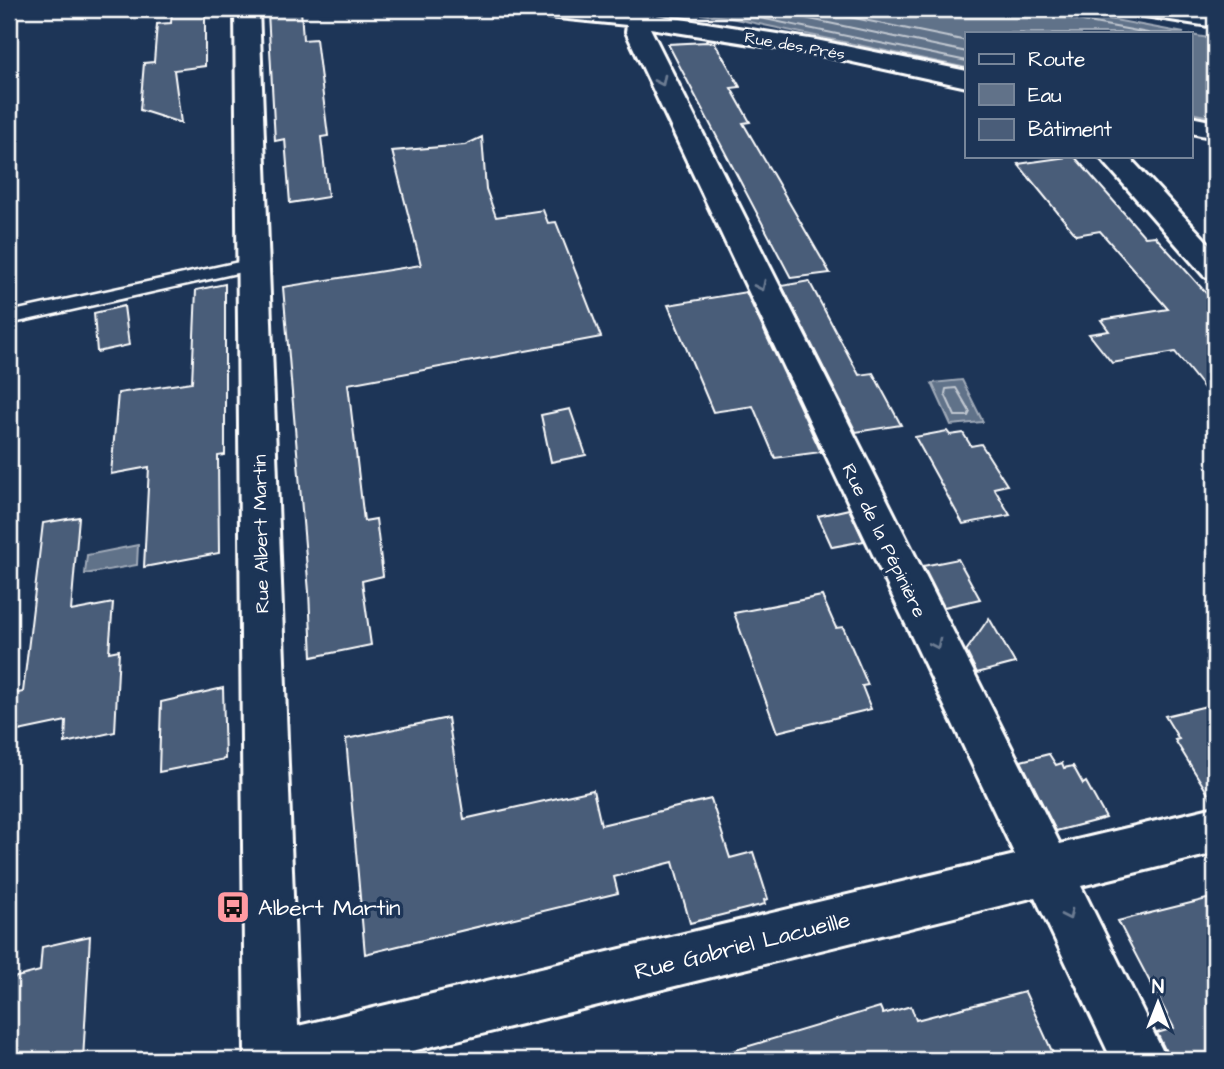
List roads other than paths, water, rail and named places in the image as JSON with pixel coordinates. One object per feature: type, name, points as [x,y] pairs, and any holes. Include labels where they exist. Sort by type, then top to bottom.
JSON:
[{"type":"street","name":"Rue Albert Martin","points":[[247,9],[271,1060]]},
{"type":"street","name":"Rue des Prés","points":[[538,9],[642,20],[816,47],[965,79]]},
{"type":"street","points":[[1145,9],[1215,20]]},
{"type":"street","name":"Rue de la Pépinière","points":[[642,20],[638,32],[1139,1060]]},
{"type":"street","points":[[1192,125],[1215,130]]},
{"type":"street","points":[[1115,158],[1215,269]]},
{"type":"street","name":"Rue Gabriel Lacueille","points":[[271,1060],[1215,831]]},
{"type":"lane","points":[[9,318],[253,264]]},
{"type":"water","points":[[659,9],[1056,9],[1179,32],[965,32],[965,68],[726,17]]},
{"type":"water","points":[[1192,35],[1215,39],[1215,118],[1192,113]]},
{"type":"water","points":[[962,380],[983,422],[951,425],[932,383]]},
{"type":"water","points":[[138,545],[137,565],[85,574],[87,555]]},
{"type":"place","name":"Albert Martin","points":[[233,907]]}]
